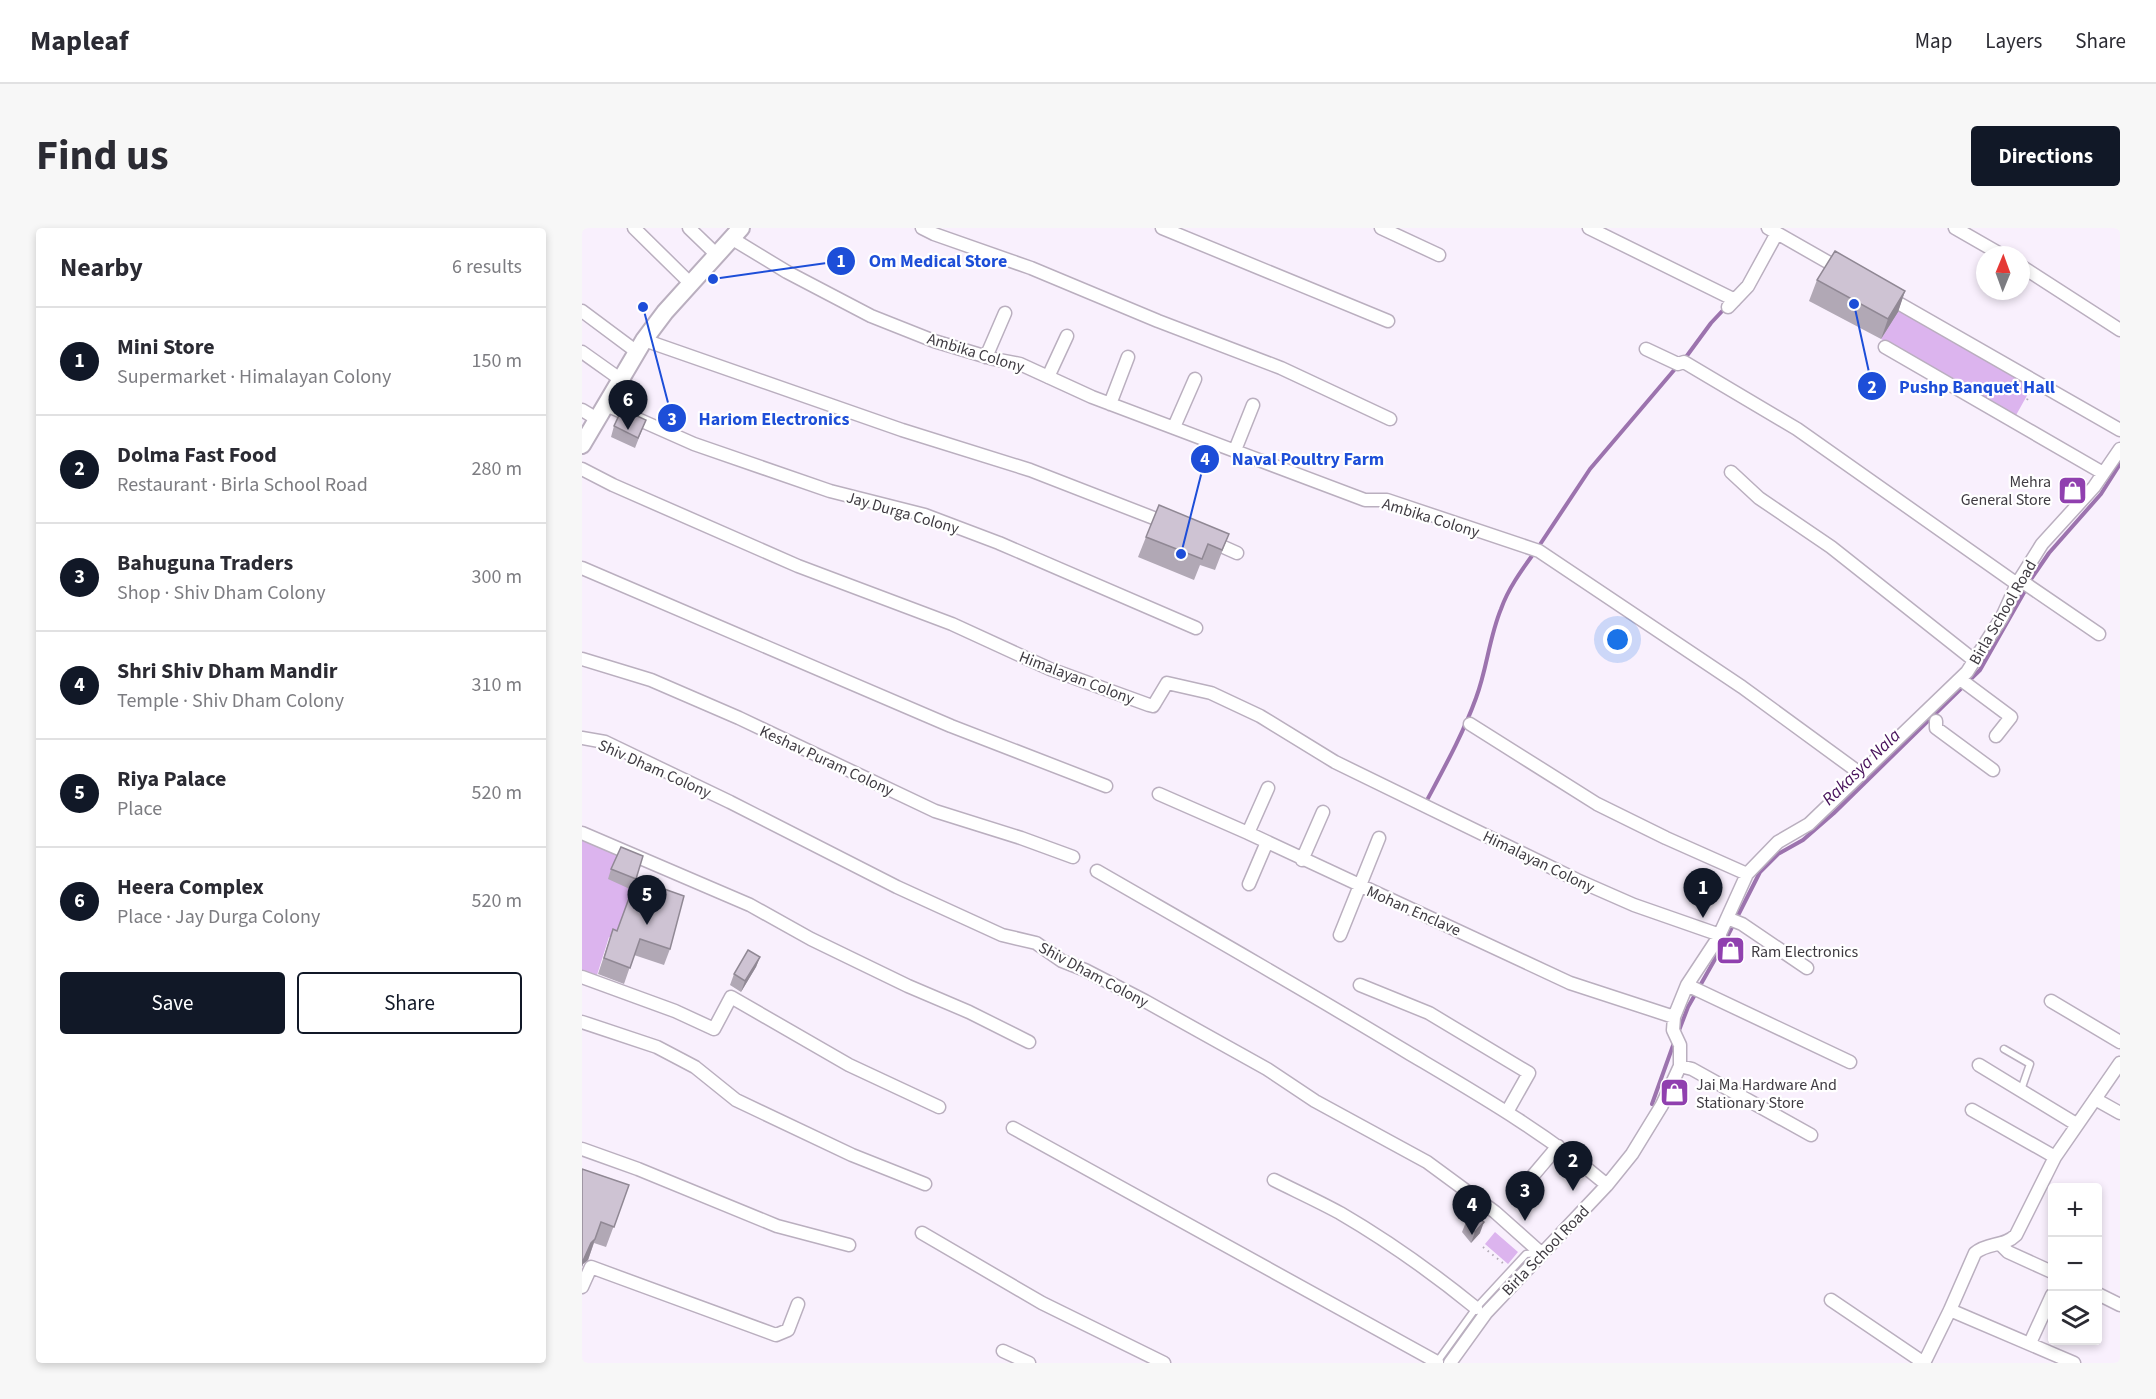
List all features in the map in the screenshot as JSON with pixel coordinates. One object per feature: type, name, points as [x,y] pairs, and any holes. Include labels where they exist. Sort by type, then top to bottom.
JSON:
[{"type":"main road","points":[[582,445],[640,346],[664,312],[736,233]]},
{"type":"street","points":[[634,228],[691,284]]},
{"type":"street","points":[[688,228],[716,254]]},
{"type":"street","points":[[922,228],[1031,268],[1158,321],[1281,368],[1390,419]]},
{"type":"street","points":[[1162,228],[1388,321]]},
{"type":"street","points":[[1381,228],[1439,255]]},
{"type":"street","points":[[1589,228],[1732,304],[1748,286],[1772,230],[1849,274]]},
{"type":"street","points":[[1955,228],[1986,246]]},
{"type":"street","name":"Ambika Colony","points":[[736,233],[787,272],[871,316],[934,341],[986,357],[1020,364],[1110,404],[1365,500],[1387,500],[1539,551],[1742,687],[1861,774]]},
{"type":"street","points":[[2030,272],[2120,330]]},
{"type":"street","points":[[1879,291],[2120,430]]},
{"type":"street","points":[[582,311],[640,346],[1030,470],[1182,529]]},
{"type":"street","points":[[986,357],[1005,313]]},
{"type":"street","points":[[1048,377],[1067,336]]},
{"type":"street","points":[[1885,347],[2103,473]]},
{"type":"street","points":[[1646,349],[1678,364],[1684,362],[1797,429],[2099,634]]},
{"type":"street","points":[[582,352],[620,379]]},
{"type":"street","points":[[1110,404],[1128,357]]},
{"type":"street","points":[[1174,427],[1195,379]]},
{"type":"street","points":[[1235,450],[1253,405]]},
{"type":"street","name":"Jay Durga Colony","points":[[582,410],[602,412],[830,491],[925,515],[989,539],[1196,628]]},
{"type":"street","name":"Birla School Road","points":[[1441,1363],[1541,1253],[1607,1185],[1632,1154],[1662,1105],[1680,1066],[1680,1045],[1674,1023],[1694,989],[1720,935],[1734,921],[1747,874],[1778,842],[1809,824],[1861,774],[1965,683],[2001,617],[2024,584],[2042,544],[2094,487],[2120,449]]},
{"type":"street","name":"Himalayan Colony","points":[[582,469],[613,485],[798,566],[952,624],[1050,669],[1149,705],[1153,706],[1167,683],[1211,693],[1260,716],[1335,762],[1577,880],[1634,905],[1720,935]]},
{"type":"street","points":[[1731,472],[1759,498],[1831,547],[1975,661]]},
{"type":"street","points":[[1202,537],[1237,553]]},
{"type":"street","points":[[582,568],[951,726],[1106,786]]},
{"type":"street","name":"Keshav Puram Colony","points":[[582,659],[651,680],[749,723],[935,811],[1021,838],[1073,858]]},
{"type":"street","points":[[1965,683],[2011,717],[1996,736]]},
{"type":"street","points":[[1936,721],[1936,728],[1994,770]]},
{"type":"street","points":[[1470,724],[1597,804],[1747,874]]},
{"type":"street","name":"Shiv Dham Colony","points":[[582,738],[605,742],[730,802],[897,887],[1002,935],[1036,943],[1062,961],[1085,970],[1145,1001],[1267,1069],[1315,1101],[1427,1162],[1496,1212],[1541,1253]]},
{"type":"street","points":[[1248,833],[1268,788]]},
{"type":"street","name":"Mohan Enclave","points":[[1158,794],[1248,833],[1570,983],[1674,1023]]},
{"type":"street","points":[[1302,860],[1323,812]]},
{"type":"street","points":[[582,833],[750,905],[822,944],[1029,1042]]},
{"type":"street","points":[[1340,935],[1379,838]]},
{"type":"street","points":[[1249,884],[1267,842]]},
{"type":"street","points":[[1097,871],[1350,1017],[1507,1112],[1558,1146],[1607,1185]]},
{"type":"street","points":[[1734,921],[1808,968]]},
{"type":"street","points":[[582,977],[675,1011],[714,1029],[731,997],[849,1065],[939,1107]]},
{"type":"street","points":[[1360,986],[1429,1013],[1529,1074],[1507,1112]]},
{"type":"street","points":[[1694,989],[1850,1062]]},
{"type":"street","points":[[2052,1001],[2120,1042]]},
{"type":"street","points":[[582,1023],[657,1047],[695,1067],[736,1100],[852,1155],[925,1184]]},
{"type":"street","points":[[1831,1300],[1924,1363],[1975,1252],[1982,1246],[2009,1242],[2016,1235],[2055,1157],[2120,1063]]},
{"type":"street","points":[[1979,1065],[2076,1124]]},
{"type":"street","points":[[1680,1066],[1692,1069],[1811,1135]]},
{"type":"street","points":[[2095,1099],[2120,1113]]},
{"type":"street","points":[[1972,1110],[2055,1157]]},
{"type":"street","points":[[1013,1128],[1441,1363]]},
{"type":"street","points":[[1525,1185],[1558,1146]]},
{"type":"street","points":[[582,1149],[638,1169],[777,1226],[849,1245]]},
{"type":"street","points":[[1274,1180],[1339,1213],[1386,1241],[1438,1277],[1476,1308]]},
{"type":"street","points":[[922,1233],[1042,1303],[1164,1363]]},
{"type":"street","points":[[2000,1244],[2008,1252],[2048,1270]]},
{"type":"street","points":[[582,1287],[591,1267],[776,1335],[788,1330],[798,1304]]},
{"type":"street","points":[[2102,1296],[2120,1305]]},
{"type":"street","points":[[2030,1343],[2048,1304]]},
{"type":"street","points":[[1950,1310],[2074,1363]]},
{"type":"street","points":[[1003,1351],[1029,1363]]},
{"type":"lane","points":[[2004,1049],[2030,1064],[2021,1090]]},
{"type":"lane","points":[[1441,1363],[1476,1308],[1526,1254],[1541,1253]]},
{"type":"path","points":[[1483,1247],[1511,1270]]},
{"type":"shaded area","points":[[1898,308],[2034,383],[2015,417],[1881,339]]},
{"type":"shaded area","points":[[582,838],[619,853],[632,890],[615,938],[609,937],[597,975],[582,970]]},
{"type":"shaded area","points":[[1495,1232],[1518,1252],[1508,1264],[1485,1244]]},
{"type":"building","points":[[1835,251],[1905,291],[1888,319],[1817,280]]},
{"type":"building","points":[[622,409],[646,420],[638,438],[614,426]]},
{"type":"building","points":[[1159,505],[1229,534],[1222,550],[1208,544],[1202,559],[1146,537]]},
{"type":"building","points":[[621,847],[643,856],[636,879],[611,869]]},
{"type":"building","points":[[636,879],[684,896],[670,949],[640,939],[630,968],[604,958],[613,929],[617,931]]},
{"type":"building","points":[[748,950],[760,957],[745,981],[734,974]]},
{"type":"building","points":[[582,1169],[629,1185],[614,1227],[601,1222],[582,1263]]},
{"type":"building","points":[[1474,1214],[1484,1222],[1475,1232],[1466,1222]]},
{"type":"waterway","points":[[1686,357],[1726,307]]},
{"type":"waterway","points":[[1539,546],[1590,469],[1675,369]]},
{"type":"waterway","name":"Rakasya Nala","points":[[2029,582],[2049,553],[2101,494],[2120,464]]},
{"type":"waterway","points":[[1426,802],[1471,711],[1504,602],[1515,580],[1534,553]]},
{"type":"waterway","name":"Rakasya Nala","points":[[1678,1033],[1688,1007],[1760,872],[1778,854],[1803,840],[1834,813],[1980,670],[2026,589]]},
{"type":"waterway","name":"Rakasya Nala","points":[[1652,1104],[1675,1040]]},
{"type":"place","name":"Om Medical Store","points":[[713,279]]},
{"type":"place","name":"Pushp Banquet Hall","points":[[1854,304]]},
{"type":"place","name":"Hariom Electronics","points":[[643,307]]},
{"type":"place","name":"Heera Complex","points":[[628,430]]},
{"type":"place","name":"Mehra General Store","points":[[2072,490]]},
{"type":"place","name":"Naval Poultry Farm","points":[[1181,554]]},
{"type":"place","name":"Mini Store","points":[[1703,918]]},
{"type":"place","name":"Riya Palace","points":[[647,925]]},
{"type":"place","name":"Ram Electronics","points":[[1730,951]]},
{"type":"place","name":"Jai Ma Hardware And Stationary Store","points":[[1675,1093]]},
{"type":"place","name":"Dolma Fast Food","points":[[1573,1191]]},
{"type":"place","name":"Bahuguna Traders","points":[[1525,1221]]},
{"type":"place","name":"Shri Shiv Dham Mandir","points":[[1472,1235]]}]
